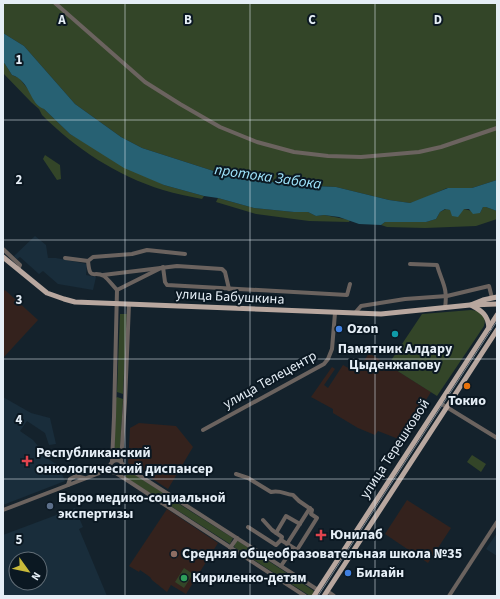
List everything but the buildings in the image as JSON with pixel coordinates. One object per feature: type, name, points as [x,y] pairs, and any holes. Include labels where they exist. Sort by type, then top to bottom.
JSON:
[{"type":"main road","name":"улица Бабушкина","points":[[3,257],[42,290],[53,296],[75,302],[392,314],[470,305],[496,306]]},
{"type":"main road","name":"улица Бабушкина","points":[[470,305],[494,298]]},
{"type":"main road","points":[[494,298],[496,306]]},
{"type":"main road","points":[[470,305],[479,309],[485,314],[489,328]]},
{"type":"main road","name":"улица Терешковой","points":[[314,596],[497,315]]},
{"type":"main road","name":"улица Терешковой","points":[[325,594],[497,330]]},
{"type":"street","points":[[55,3],[145,82],[220,127],[257,142],[294,152],[328,156],[361,157],[427,150],[441,147],[497,128]]},
{"type":"street","points":[[3,249],[20,265],[18,269]]},
{"type":"street","points":[[65,258],[88,261],[93,257],[132,254],[147,250],[185,254]]},
{"type":"street","points":[[88,261],[89,271],[91,273],[103,275],[163,267],[192,266],[222,269],[225,272],[229,289]]},
{"type":"street","points":[[410,264],[437,265],[443,280],[446,296],[445,308]]},
{"type":"street","points":[[163,267],[165,282],[168,285],[347,295],[350,284]]},
{"type":"street","points":[[117,290],[163,267]]},
{"type":"street","points":[[103,275],[117,290],[118,304],[112,462],[110,469]]},
{"type":"street","points":[[355,313],[361,306],[405,299],[446,296],[489,286],[494,298]]},
{"type":"street","points":[[116,473],[121,471],[122,463],[129,304]]},
{"type":"street","name":"улица Телецентр","points":[[202,430],[324,364],[332,349],[335,313]]},
{"type":"street","points":[[115,395],[125,396]]},
{"type":"street","points":[[440,402],[497,438]]},
{"type":"street","points":[[112,462],[117,460],[122,463],[318,590]]},
{"type":"street","points":[[110,469],[112,472],[116,473],[305,596]]},
{"type":"street","points":[[3,510],[68,485],[70,479],[76,476],[84,478],[110,469]]},
{"type":"street","points":[[236,474],[248,478],[271,492],[278,490],[293,495],[309,512],[317,518],[296,550],[281,540],[282,537],[263,520]]},
{"type":"street","points":[[162,503],[168,494]]},
{"type":"street","points":[[287,544],[309,512]]},
{"type":"street","points":[[276,533],[286,516],[300,524]]},
{"type":"street","points":[[449,596],[497,522]]},
{"type":"street","points":[[248,527],[276,545],[281,540]]},
{"type":"street","points":[[230,548],[237,538]]},
{"type":"street","points":[[281,566],[293,548]]},
{"type":"street","points":[[325,594],[334,596]]},
{"type":"shaded area","points":[[35,236],[46,245],[48,258],[56,258],[87,264],[86,275],[96,277],[93,290],[58,284],[43,271],[39,274],[20,257],[17,259],[14,256]]},
{"type":"shaded area","points":[[5,290],[38,320],[3,358],[3,292]]},
{"type":"shaded area","points":[[369,353],[431,392],[401,440],[378,431],[375,435],[358,428],[333,413],[333,409],[311,397],[332,367],[335,369],[324,385],[328,388],[343,365],[350,369],[354,362],[361,366]]},
{"type":"shaded area","name":"Республиканский онкологический диспансер","points":[[3,397],[31,413],[50,418],[56,444],[49,445],[45,433],[27,421],[20,431],[33,440],[42,451],[43,456],[58,465],[65,481],[3,505]]},
{"type":"shaded area","points":[[139,423],[176,426],[193,447],[168,489],[128,463],[130,428]]},
{"type":"shaded area","points":[[407,500],[451,528],[428,563],[385,534]]},
{"type":"shaded area","points":[[75,508],[83,527],[79,529],[107,596],[4,596],[3,535]]},
{"type":"shaded area","name":"Средняя общеобразовательная школа №35","points":[[167,509],[218,543],[186,594],[171,585],[167,592],[140,570],[139,572],[129,566]]},
{"type":"shaded area","points":[[497,533],[497,556],[486,549]]},
{"type":"green space","points":[[3,3],[497,3],[497,180],[472,188],[447,188],[410,203],[389,200],[336,187],[293,185],[226,175],[142,148],[121,137],[75,104],[24,46],[3,33]]},
{"type":"green space","points":[[3,62],[12,75],[19,78],[44,109],[70,134],[164,185],[204,196],[202,199],[168,191],[129,177],[83,150],[68,139],[42,115],[39,109],[3,73]]},
{"type":"green space","points":[[45,155],[60,165],[61,179],[57,180],[43,159]]},
{"type":"green space","points":[[218,198],[254,208],[308,212],[316,216],[324,215],[350,220],[349,222],[309,221],[256,214],[216,202]]},
{"type":"green space","points":[[483,207],[497,211],[497,219],[476,226],[425,228],[387,227],[381,225],[385,222],[426,222],[436,219],[440,212],[446,209],[464,209],[480,213]]},
{"type":"green space","points":[[471,310],[480,313],[484,317],[484,326],[437,396],[388,365],[422,314]]},
{"type":"green space","points":[[120,314],[127,314],[123,394],[117,392]]},
{"type":"green space","points":[[116,398],[123,399],[120,452],[114,452]]},
{"type":"green space","points":[[472,455],[486,464],[481,472],[467,462]]},
{"type":"green space","points":[[129,471],[165,494],[162,499],[161,500],[125,477]]},
{"type":"green space","points":[[168,497],[233,538],[230,544],[166,503]]},
{"type":"green space","points":[[236,541],[314,591],[312,596],[234,547]]},
{"type":"green space","name":"Кириленко-детям","points":[[184,568],[193,574],[184,588],[175,582]]},
{"type":"water","points":[[3,33],[24,46],[75,104],[121,137],[142,148],[226,175],[293,185],[336,187],[389,200],[410,203],[448,188],[472,188],[497,180],[497,211],[483,207],[480,213],[473,214],[469,209],[464,209],[458,217],[452,216],[450,210],[445,209],[440,212],[436,219],[426,222],[385,222],[381,225],[359,224],[339,217],[324,215],[316,216],[308,212],[254,208],[164,185],[124,168],[70,134],[39,106],[23,82],[12,75],[3,62]]},
{"type":"tram line","points":[[318,596],[497,321]]},
{"type":"place","name":"Ozon","points":[[339,329]]},
{"type":"place","name":"Памятник Алдару Цыденжапову","points":[[395,334]]},
{"type":"place","name":"Токио","points":[[467,386]]},
{"type":"place","name":"Республиканский онкологический диспансер","points":[[27,461]]},
{"type":"place","name":"Бюро медико-социальной экспертизы","points":[[50,506]]},
{"type":"place","name":"Юнилаб","points":[[321,535]]},
{"type":"place","name":"Средняя общеобразовательная школа №35","points":[[174,554]]},
{"type":"place","name":"Билайн","points":[[348,573]]},
{"type":"place","name":"Кириленко-детям","points":[[184,578]]},
{"type":"water label","name":"протока Забока","points":[[268,177]]}]
